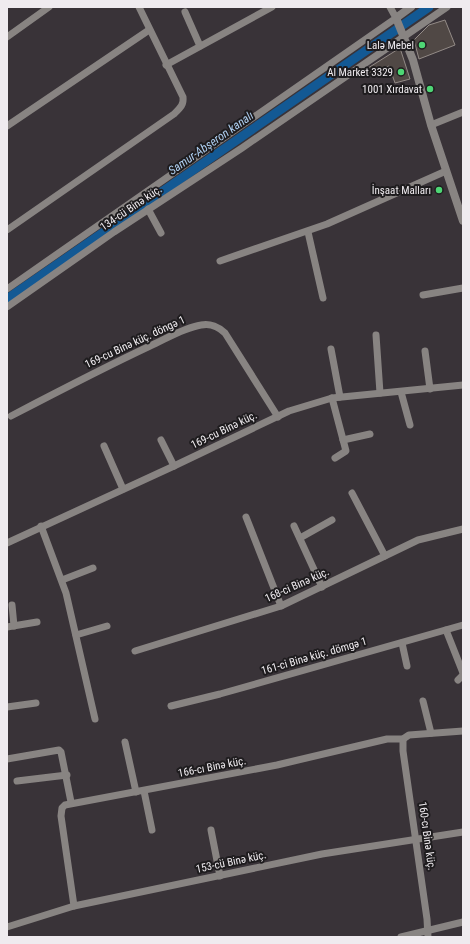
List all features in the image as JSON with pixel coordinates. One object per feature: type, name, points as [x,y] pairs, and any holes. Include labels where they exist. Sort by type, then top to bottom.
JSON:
[{"type":"street","points":[[7,36],[49,7]]},
{"type":"street","points":[[7,230],[168,119],[181,108],[183,103],[182,97],[139,7]]},
{"type":"street","points":[[166,65],[272,7]]},
{"type":"street","points":[[390,7],[405,37],[431,125],[463,221]]},
{"type":"street","points":[[7,289],[411,7]]},
{"type":"street","name":"134-cü Binə küç.","points":[[7,307],[148,209],[242,148],[362,64],[405,37],[447,7]]},
{"type":"street","points":[[185,12],[200,46]]},
{"type":"street","points":[[7,126],[149,30]]},
{"type":"street","points":[[431,125],[463,112]]},
{"type":"street","points":[[220,261],[308,232],[446,171]]},
{"type":"street","points":[[148,209],[161,233]]},
{"type":"street","points":[[308,232],[323,298]]},
{"type":"street","points":[[423,295],[463,288]]},
{"type":"street","name":"169-cu Binə küç. döngə 1","points":[[11,416],[109,365],[186,330],[208,324],[220,328],[226,333],[278,417]]},
{"type":"street","points":[[376,335],[380,393]]},
{"type":"street","points":[[330,349],[340,397]]},
{"type":"street","points":[[425,351],[430,388]]},
{"type":"street","name":"169-cu Binə küç.","points":[[7,543],[278,417],[310,404],[340,397],[463,385]]},
{"type":"street","points":[[402,392],[410,425]]},
{"type":"street","points":[[332,398],[346,451],[335,458]]},
{"type":"street","points":[[343,440],[370,434]]},
{"type":"street","points":[[160,440],[174,466]]},
{"type":"street","points":[[104,446],[123,489]]},
{"type":"street","points":[[352,493],[385,556]]},
{"type":"street","points":[[246,517],[281,606]]},
{"type":"street","points":[[300,538],[332,520]]},
{"type":"street","points":[[41,526],[62,580],[95,719]]},
{"type":"street","points":[[294,526],[322,587]]},
{"type":"street","name":"168-ci Binə küç.","points":[[135,651],[281,606],[418,540],[463,529]]},
{"type":"street","points":[[62,580],[93,568]]},
{"type":"street","points":[[12,605],[11,626],[37,622]]},
{"type":"street","name":"161-ci Binə küç. dömgə 1","points":[[170,706],[220,694],[463,625]]},
{"type":"street","points":[[76,635],[107,626]]},
{"type":"street","points":[[446,630],[461,676]]},
{"type":"street","points":[[402,643],[407,666]]},
{"type":"street","points":[[423,701],[431,733]]},
{"type":"street","points":[[7,707],[36,703]]},
{"type":"street","name":"166-cı Binə küç.","points":[[72,802],[144,791],[277,766],[387,739],[403,739],[409,735],[463,731]]},
{"type":"street","name":"160-cı Binə küç.","points":[[403,739],[403,751],[428,934]]},
{"type":"street","points":[[125,742],[136,792]]},
{"type":"street","points":[[7,759],[59,750],[61,752],[72,802],[62,808],[61,816],[74,906]]},
{"type":"street","points":[[17,781],[67,775]]},
{"type":"street","points":[[144,791],[152,830]]},
{"type":"street","points":[[211,830],[220,876]]},
{"type":"street","name":"153-cü Binə küç.","points":[[7,927],[74,906],[322,854],[416,838],[463,832]]},
{"type":"street","points":[[401,937],[428,934],[463,922]]},
{"type":"building","points":[[445,20],[455,45],[419,59],[414,40],[429,25]]},
{"type":"building","points":[[400,48],[410,79],[395,83],[389,66],[371,74],[368,68]]},
{"type":"waterway","name":"Samur-Abşeron kanalı","points":[[7,299],[429,7]]},
{"type":"place","name":"Lalə Mebel","points":[[422,45]]},
{"type":"place","name":"Al Market 3329","points":[[401,72]]},
{"type":"place","name":"1001 Xırdavat","points":[[430,89]]},
{"type":"place","name":"İnşaat Malları","points":[[439,190]]}]
